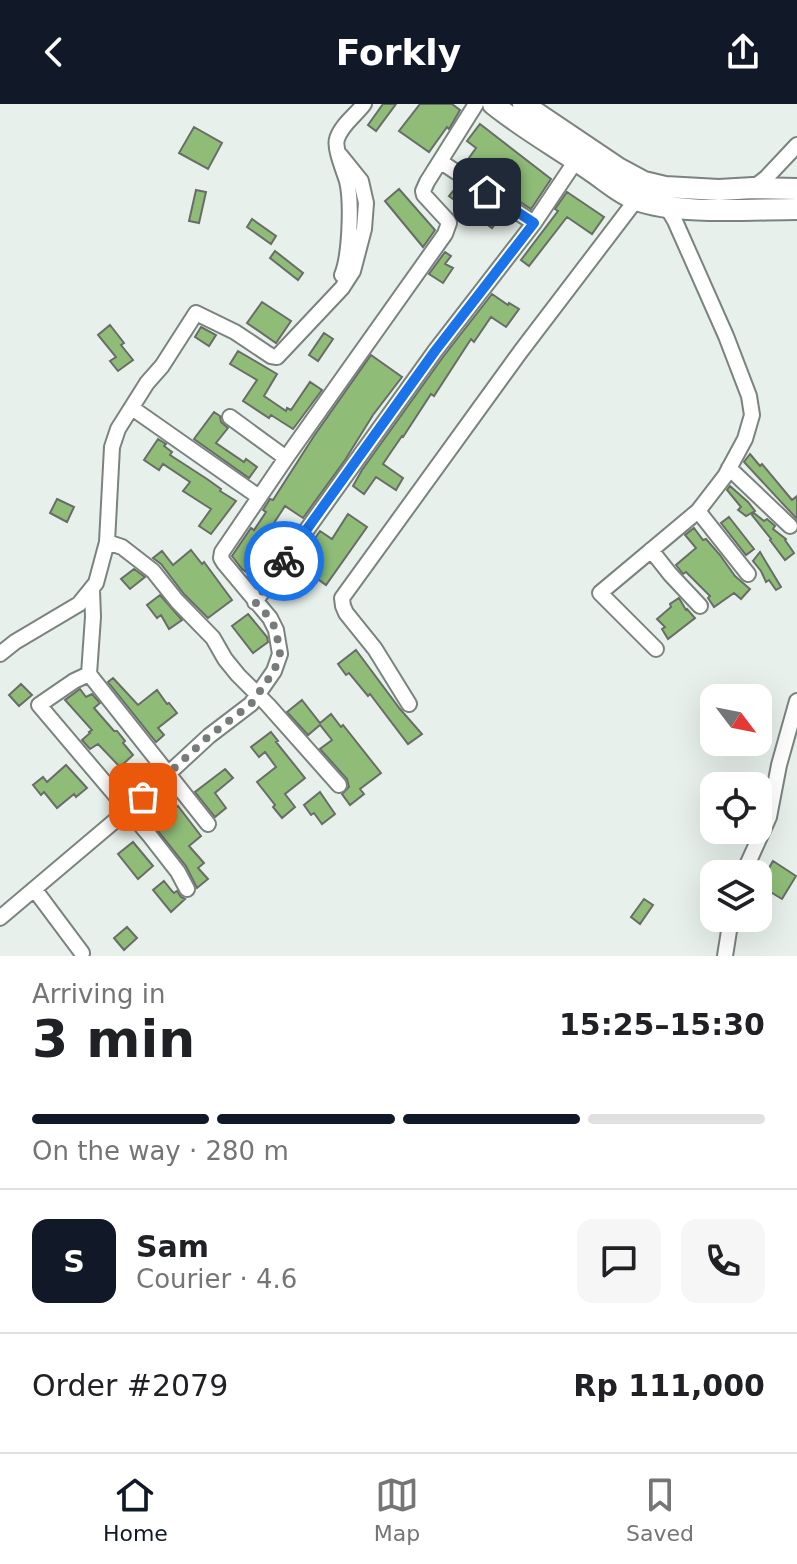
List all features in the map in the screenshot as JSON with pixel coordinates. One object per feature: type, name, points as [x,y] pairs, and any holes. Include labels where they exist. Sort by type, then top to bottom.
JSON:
[{"type":"street","points":[[0,654],[79,604],[92,590],[107,542],[112,447],[118,429],[196,313],[277,357],[342,288],[353,271],[364,229],[366,203],[361,181],[340,155],[336,145],[342,129],[364,104]]},
{"type":"street","points":[[0,918],[143,797],[209,736],[251,704],[274,671],[280,654],[276,630],[270,618],[221,558],[222,552],[445,234],[449,223],[423,191],[476,104]]},
{"type":"street","points":[[493,104],[520,125],[644,182],[665,197],[719,209],[797,209]]},
{"type":"street","points":[[523,104],[636,200],[719,190],[797,189]]},
{"type":"street","points":[[753,188],[797,145]]},
{"type":"street","points":[[255,602],[435,351],[534,223],[581,154]]},
{"type":"street","points":[[441,162],[534,223]]},
{"type":"street","points":[[656,649],[600,593],[698,511],[725,476],[745,439],[752,415],[749,396],[726,336],[665,197]]},
{"type":"street","points":[[409,704],[375,649],[346,613],[342,598],[504,374],[636,200]]},
{"type":"street","points":[[132,408],[259,497]]},
{"type":"street","points":[[230,417],[286,458]]},
{"type":"street","points":[[729,468],[790,526]]},
{"type":"street","points":[[698,511],[748,574]]},
{"type":"street","points":[[107,542],[122,547],[153,571],[213,638],[225,659],[339,785]]},
{"type":"street","points":[[651,550],[700,606]]},
{"type":"street","points":[[92,590],[89,674],[208,824]]},
{"type":"street","points":[[89,674],[39,705],[178,872],[187,889]]},
{"type":"street","points":[[749,860],[769,817],[779,765],[797,701]]},
{"type":"street","points":[[35,890],[82,953]]},
{"type":"street","points":[[725,956],[729,932]]},
{"type":"building","points":[[383,104],[396,104],[376,131],[368,125]]},
{"type":"building","points":[[420,104],[452,104],[460,110],[449,129],[447,127],[429,152],[399,131]]},
{"type":"building","points":[[480,124],[551,179],[531,209],[464,165],[476,148],[467,141]]},
{"type":"building","points":[[194,127],[222,143],[208,169],[179,153]]},
{"type":"building","points":[[458,185],[500,217],[492,228],[449,196]]},
{"type":"building","points":[[399,189],[435,230],[423,247],[385,201]]},
{"type":"building","points":[[196,190],[206,192],[199,223],[189,221]]},
{"type":"building","points":[[567,192],[604,217],[592,234],[567,217],[529,266],[521,260],[558,211],[555,209]]},
{"type":"building","points":[[252,219],[276,236],[271,244],[247,227]]},
{"type":"building","points":[[275,251],[303,273],[298,280],[270,258]]},
{"type":"building","points":[[445,252],[451,256],[445,264],[453,268],[443,283],[429,274]]},
{"type":"building","points":[[492,294],[519,309],[506,327],[491,317],[474,342],[471,339],[434,396],[431,394],[391,452],[383,464],[403,478],[396,490],[376,477],[364,494],[353,486],[362,470]]},
{"type":"building","points":[[262,302],[291,321],[276,343],[247,323]]},
{"type":"building","points":[[110,325],[133,360],[118,371],[110,361],[116,357],[98,335]]},
{"type":"building","points":[[201,327],[216,335],[209,346],[195,337]]},
{"type":"building","points":[[324,333],[333,339],[318,361],[309,355]]},
{"type":"building","points":[[238,351],[277,374],[264,396],[286,411],[287,408],[291,410],[310,382],[322,390],[293,429],[243,401],[257,380],[230,364]]},
{"type":"building","points":[[371,355],[402,377],[303,518],[285,506],[274,523],[291,534],[255,585],[232,556],[251,528],[254,530],[266,512],[263,510],[270,499],[273,500]]},
{"type":"building","points":[[214,412],[228,428],[216,443],[257,467],[249,478],[194,439]]},
{"type":"building","points":[[158,439],[172,452],[170,455],[236,501],[211,534],[199,526],[211,509],[183,491],[190,482],[163,464],[159,470],[144,460]]},
{"type":"building","points":[[750,454],[792,500],[797,496],[797,519],[744,462]]},
{"type":"building","points":[[730,486],[755,511],[746,516],[738,510],[741,507],[727,490]]},
{"type":"building","points":[[57,499],[74,507],[67,522],[50,513]]},
{"type":"building","points":[[754,513],[775,526],[773,529],[786,539],[794,553],[785,560],[752,515]]},
{"type":"building","points":[[348,514],[367,527],[326,585],[308,572],[300,583],[289,575],[320,531],[332,539]]},
{"type":"building","points":[[729,517],[754,549],[746,555],[721,523]]},
{"type":"building","points":[[694,528],[750,589],[741,599],[734,593],[714,607],[708,598],[710,596],[676,565],[696,548],[685,535]]},
{"type":"building","points":[[191,550],[202,564],[204,562],[232,600],[208,618],[153,558],[162,551],[173,565]]},
{"type":"building","points":[[760,552],[781,587],[776,590],[769,580],[766,582],[753,561]]},
{"type":"building","points":[[134,569],[145,577],[130,589],[121,579]]},
{"type":"building","points":[[160,595],[182,620],[169,629],[161,615],[157,618],[147,605]]},
{"type":"building","points":[[679,598],[695,618],[668,639],[662,629],[665,627],[657,619]]},
{"type":"building","points":[[248,614],[268,642],[253,653],[232,626]]},
{"type":"building","points":[[356,650],[422,734],[408,744],[370,694],[368,696],[338,664]]},
{"type":"building","points":[[113,678],[138,705],[157,690],[177,713],[158,728],[164,735],[156,742],[108,682]]},
{"type":"building","points":[[21,684],[32,695],[19,706],[9,695]]},
{"type":"building","points":[[80,689],[86,697],[92,694],[100,703],[94,708],[117,731],[133,755],[120,767],[98,744],[90,749],[82,740],[92,730],[65,700]]},
{"type":"building","points":[[302,700],[320,723],[331,714],[341,727],[343,725],[381,773],[360,789],[364,794],[350,805],[342,794],[349,787],[347,779],[320,749],[332,740],[320,725],[308,735],[287,712]]},
{"type":"building","points":[[271,732],[305,778],[285,794],[295,807],[282,818],[257,782],[276,767],[265,752],[259,757],[251,747]]},
{"type":"building","points":[[66,765],[87,788],[57,808],[44,792],[41,795],[33,785],[43,777],[47,782]]},
{"type":"building","points":[[122,767],[132,778],[121,787],[112,775]]},
{"type":"building","points":[[225,769],[233,778],[215,793],[226,808],[215,817],[195,792]]},
{"type":"building","points":[[320,792],[335,814],[322,824],[304,805]]},
{"type":"building","points":[[178,806],[201,836],[189,846],[204,863],[198,868],[208,879],[197,888],[186,866],[145,815],[149,812],[158,822]]},
{"type":"building","points":[[133,842],[153,866],[138,879],[118,854]]},
{"type":"building","points":[[772,863],[796,876],[782,899],[772,893]]},
{"type":"building","points":[[164,881],[174,893],[177,891],[185,899],[171,912],[153,890]]},
{"type":"building","points":[[644,899],[653,905],[640,924],[631,917]]},
{"type":"building","points":[[127,927],[137,938],[124,950],[114,938]]},
{"type":"way so far","points":[[143,797],[209,736],[251,704],[274,671],[280,654],[276,630],[255,602],[284,561]]},
{"type":"route","points":[[284,561],[435,351],[534,223],[487,192]]}]
